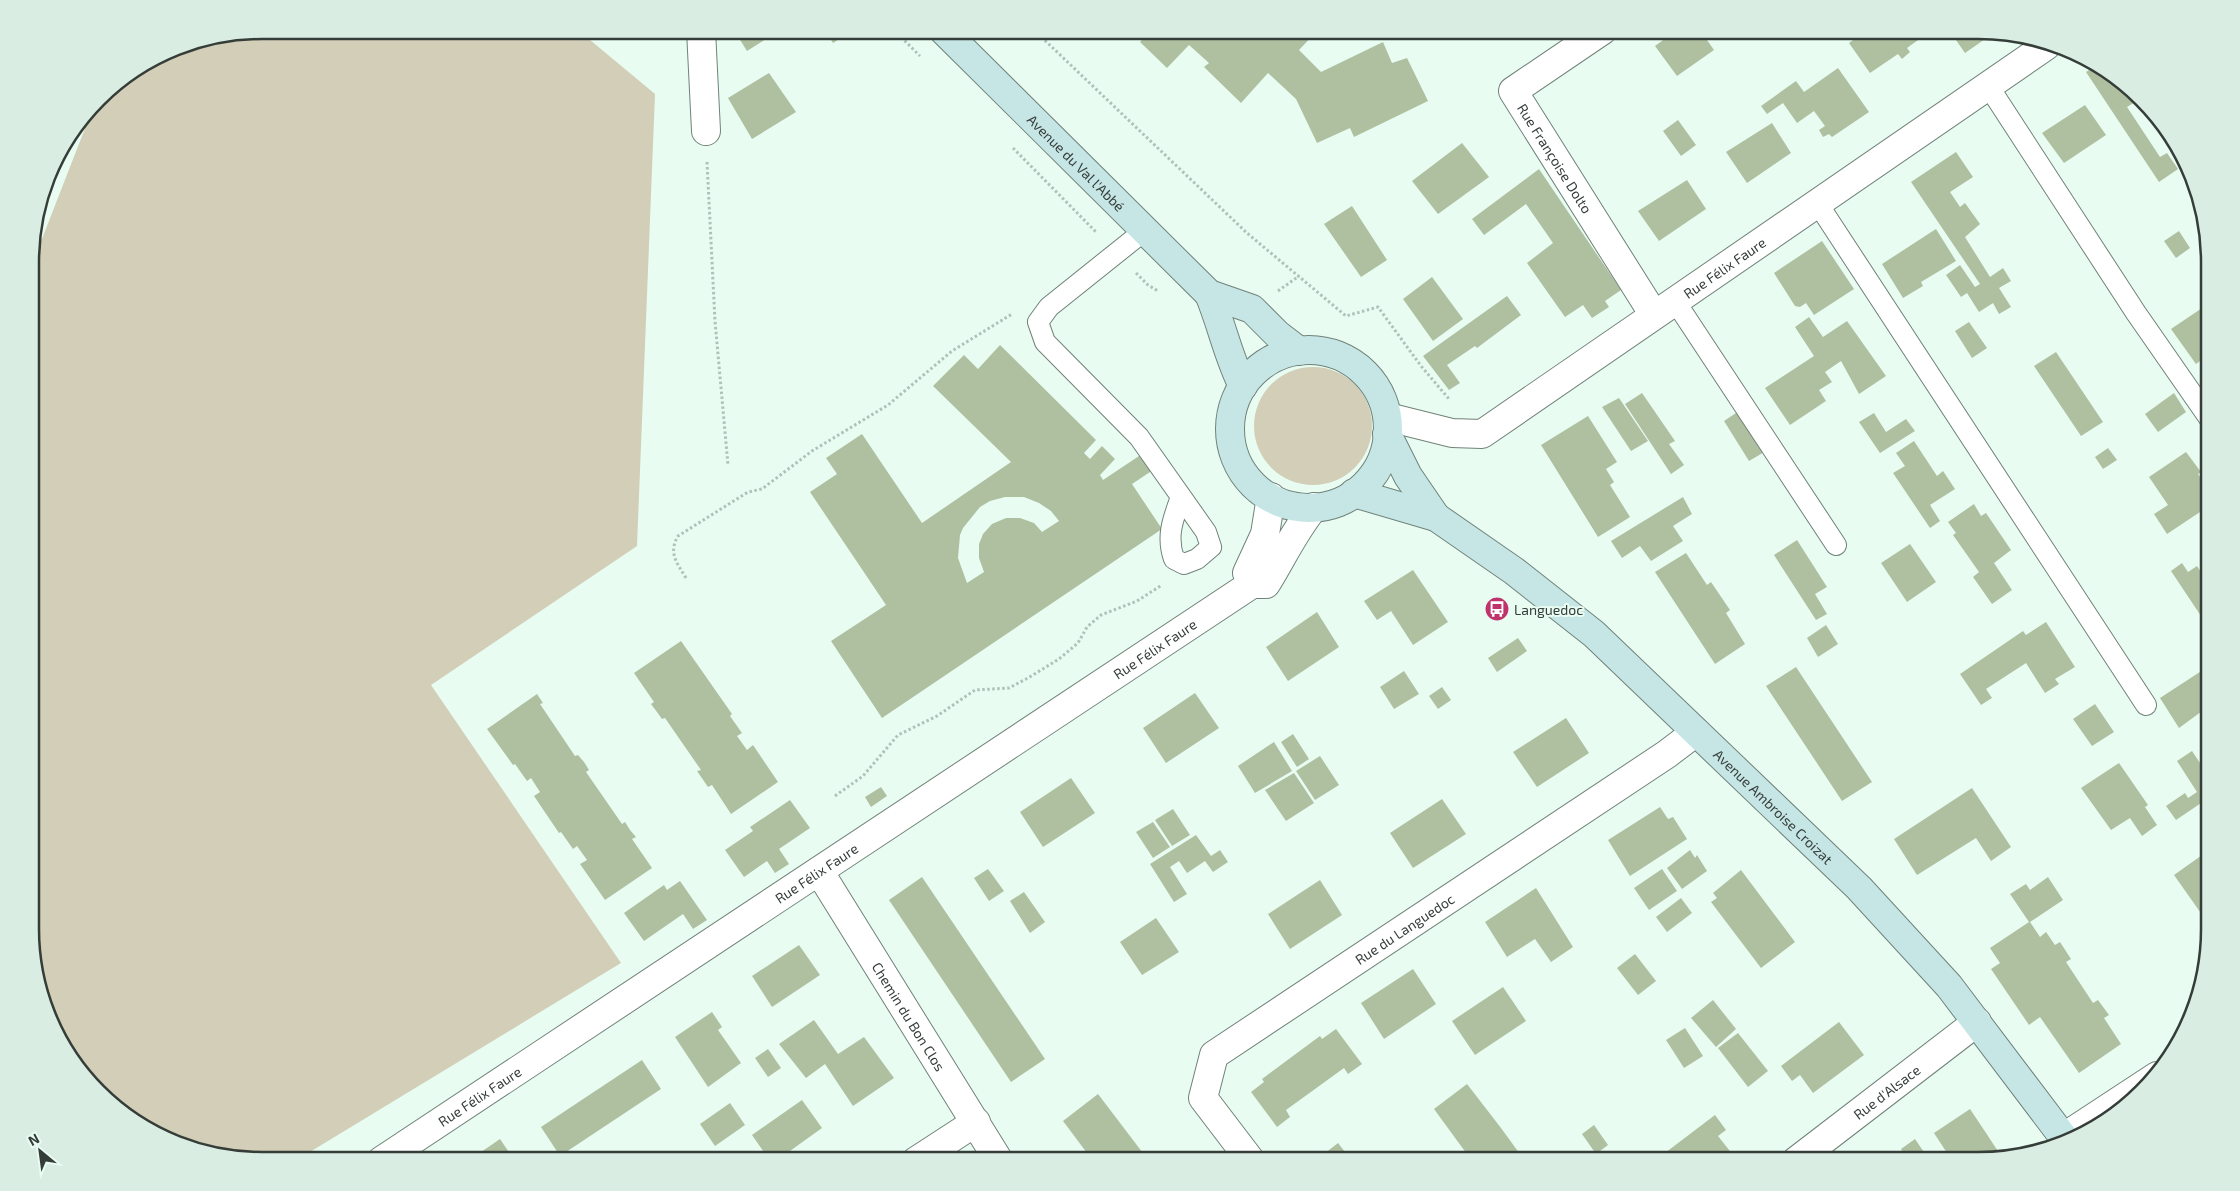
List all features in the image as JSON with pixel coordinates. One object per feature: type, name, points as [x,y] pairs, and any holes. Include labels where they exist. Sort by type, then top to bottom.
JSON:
[{"type":"main road","name":"Avenue du Val l'Abbé","points":[[952,39],[1209,294],[1222,324],[1233,367],[1243,386]]},
{"type":"main road","name":"Avenue du Val l'Abbé","points":[[1209,294],[1252,309],[1278,335],[1299,350]]},
{"type":"main road","points":[[1299,350],[1330,352],[1357,366],[1378,390],[1388,426],[1377,468],[1367,482],[1354,493],[1328,505],[1314,507],[1292,505],[1260,491],[1243,472],[1232,448],[1230,435],[1232,410],[1243,386],[1253,373],[1267,362],[1282,354],[1299,350]]},
{"type":"main road","name":"Avenue Ambroise Croizat","points":[[1388,426],[1408,476],[1436,517]]},
{"type":"main road","name":"Avenue Ambroise Croizat","points":[[1354,493],[1436,517],[1514,571],[1594,634],[1859,888],[1949,986],[2062,1136]]},
{"type":"street","points":[[701,39],[706,131]]},
{"type":"street","name":"Rue Françoise Dolto","points":[[1589,39],[1513,91],[1665,308]]},
{"type":"street","name":"Rue Félix Faure","points":[[1388,426],[1452,433],[1482,434],[2043,48]]},
{"type":"street","points":[[1252,584],[1247,574],[1265,534],[1271,497]]},
{"type":"street","name":"Rue Félix Faure","points":[[395,1152],[1252,584],[1266,584],[1289,548],[1300,525],[1314,507]]},
{"type":"street","name":"Rue du Languedoc","points":[[1244,1152],[1203,1098],[1214,1055],[1667,754],[1696,732]]},
{"type":"street","name":"Chemin du Bon Clos","points":[[819,871],[994,1152]]},
{"type":"street","name":"Rue d'Alsace","points":[[1808,1152],[1977,1022]]},
{"type":"street","points":[[2088,1123],[2121,1100]]},
{"type":"street","points":[[930,1152],[976,1122]]},
{"type":"lane","points":[[1989,87],[2131,305],[2201,406]]},
{"type":"lane","points":[[1818,204],[2146,705]]},
{"type":"lane","points":[[1144,231],[1049,307],[1038,322],[1045,342],[1139,437],[1206,532],[1211,547],[1197,559],[1184,564],[1174,558],[1170,546],[1170,527],[1181,497]]},
{"type":"lane","points":[[1665,308],[1836,545]]},
{"type":"path","points":[[903,39],[927,63]]},
{"type":"path","points":[[1043,39],[1247,233],[1346,316],[1378,308],[1421,366],[1450,400]]},
{"type":"path","points":[[706,131],[715,320],[728,465]]},
{"type":"path","points":[[1008,143],[1148,285]]},
{"type":"path","points":[[1270,296],[1299,276]]},
{"type":"path","points":[[686,578],[673,557],[673,545],[678,536],[748,492],[762,489],[812,451],[888,405],[952,351]]},
{"type":"path","points":[[835,796],[863,776],[898,734],[937,716],[975,690],[1009,688],[1051,664],[1078,643],[1087,627],[1101,615],[1158,589],[1174,570],[1178,561]]},
{"type":"shaded area","points":[[247,39],[589,39],[655,94],[637,546],[431,685],[621,963],[310,1152],[247,1152],[204,1145],[176,1135],[138,1115],[104,1087],[76,1053],[56,1015],[46,987],[39,944],[39,246],[87,124],[94,115],[115,94],[138,76],[176,56],[204,46]]},
{"type":"shaded area","points":[[1313,367],[1335,372],[1346,377],[1362,393],[1367,404],[1372,426],[1367,448],[1362,459],[1346,475],[1335,480],[1313,485],[1291,480],[1280,475],[1264,459],[1259,448],[1254,426],[1259,404],[1264,393],[1280,377],[1291,372]]},
{"type":"building","points":[[740,39],[766,39],[747,51]]},
{"type":"building","points":[[831,39],[839,39],[833,43]]},
{"type":"building","points":[[1143,39],[1309,39],[1299,50],[1321,72],[1383,42],[1392,63],[1407,58],[1428,101],[1354,137],[1350,128],[1317,143],[1296,99],[1268,73],[1241,103],[1204,67],[1209,63],[1189,45],[1167,68],[1140,42]]},
{"type":"building","points":[[1665,39],[1706,39],[1714,50],[1677,76],[1655,46]]},
{"type":"building","points":[[1855,39],[1920,39],[1907,48],[1910,52],[1902,59],[1898,54],[1870,73],[1849,43]]},
{"type":"building","points":[[1955,39],[1985,39],[1965,53]]},
{"type":"building","points":[[1838,68],[1869,112],[1832,137],[1829,134],[1823,137],[1819,130],[1825,126],[1814,111],[1797,123],[1783,103],[1767,114],[1761,106],[1796,81],[1804,92]]},
{"type":"building","points":[[2090,69],[2102,76],[2134,102],[2127,107],[2160,157],[2167,153],[2178,169],[2159,182],[2086,72]]},
{"type":"building","points":[[769,73],[796,112],[752,139],[728,98]]},
{"type":"building","points":[[2085,105],[2106,135],[2064,163],[2042,133]]},
{"type":"building","points":[[1678,120],[1696,145],[1681,156],[1663,131]]},
{"type":"building","points":[[1772,123],[1791,153],[1747,183],[1726,152]]},
{"type":"building","points":[[1462,143],[1489,177],[1438,214],[1412,181]]},
{"type":"building","points":[[1956,152],[1973,177],[1950,192],[1960,207],[1965,203],[1980,224],[1965,237],[1990,277],[2003,268],[2011,281],[1999,288],[2011,307],[1999,314],[1993,303],[1979,312],[1967,293],[1961,297],[1946,275],[1960,265],[1975,287],[1980,284],[1911,182]]},
{"type":"building","points":[[1539,169],[1621,290],[1605,301],[1609,307],[1592,318],[1583,305],[1565,317],[1527,263],[1553,243],[1526,204],[1484,235],[1472,219]]},
{"type":"building","points":[[1687,180],[1706,209],[1659,241],[1638,211]]},
{"type":"building","points":[[1352,206],[1387,260],[1361,277],[1324,224]]},
{"type":"building","points":[[1936,229],[1956,261],[1921,282],[1923,286],[1903,298],[1882,264]]},
{"type":"building","points":[[2179,231],[2190,248],[2176,258],[2164,241]]},
{"type":"building","points":[[1822,241],[1854,289],[1814,315],[1806,303],[1800,307],[1795,306],[1774,273]]},
{"type":"building","points":[[1432,277],[1463,319],[1433,341],[1403,299]]},
{"type":"building","points":[[1507,296],[1521,315],[1477,348],[1475,346],[1447,365],[1460,383],[1449,390],[1423,356]]},
{"type":"building","points":[[2201,309],[2201,360],[2196,364],[2171,329]]},
{"type":"building","points":[[1809,317],[1823,337],[1847,321],[1886,376],[1859,394],[1841,361],[1825,372],[1832,382],[1819,390],[1826,401],[1790,425],[1765,388],[1814,356],[1795,327]]},
{"type":"building","points":[[1969,322],[1987,348],[1972,358],[1955,331]]},
{"type":"building","points":[[1000,345],[1096,440],[1084,453],[1090,459],[1102,446],[1115,459],[1100,475],[1103,480],[1142,454],[1153,470],[1132,484],[1162,529],[882,718],[831,641],[886,605],[810,492],[837,474],[826,458],[862,434],[922,523],[1011,462],[933,386],[964,355],[978,369]],"holes":[[[1005,497],[1024,497],[1039,503],[1051,511],[1059,521],[1042,532],[1034,523],[1020,518],[1006,518],[992,524],[983,534],[979,544],[979,558],[984,572],[967,583],[958,558],[960,535],[963,528],[980,507],[990,501]]]},
{"type":"building","points":[[2056,352],[2103,422],[2081,436],[2034,366]]},
{"type":"building","points":[[1642,393],[1675,441],[1669,444],[1684,465],[1671,474],[1625,404]]},
{"type":"building","points":[[2174,393],[2186,412],[2158,432],[2145,414]]},
{"type":"building","points":[[1619,398],[1648,441],[1631,451],[1602,407]]},
{"type":"building","points":[[1739,411],[1766,451],[1749,461],[1724,421]]},
{"type":"building","points":[[1874,413],[1886,432],[1906,419],[1915,431],[1880,453],[1859,422]]},
{"type":"building","points":[[1588,416],[1617,462],[1606,469],[1614,482],[1610,485],[1630,517],[1598,537],[1541,445]]},
{"type":"building","points":[[1914,441],[1937,476],[1943,471],[1955,489],[1930,505],[1940,521],[1930,528],[1893,473],[1905,466],[1896,453]]},
{"type":"building","points":[[2108,448],[2117,460],[2103,469],[2095,457]]},
{"type":"building","points":[[2186,452],[2201,472],[2198,474],[2201,479],[2201,511],[2167,534],[2154,514],[2168,505],[2149,477]]},
{"type":"building","points":[[1683,497],[1692,514],[1673,526],[1683,541],[1651,561],[1640,546],[1622,558],[1611,541]]},
{"type":"building","points":[[1974,504],[1981,516],[1986,513],[2011,550],[1994,563],[2012,590],[1992,604],[1973,577],[1979,572],[1953,535],[1956,533],[1948,522]]},
{"type":"building","points":[[1797,540],[1827,587],[1815,594],[1827,614],[1816,620],[1774,555]]},
{"type":"building","points":[[1910,544],[1936,582],[1907,602],[1881,563]]},
{"type":"building","points":[[1686,553],[1707,585],[1711,582],[1730,610],[1726,613],[1745,644],[1715,664],[1655,572]]},
{"type":"building","points":[[2182,563],[2188,572],[2197,566],[2201,572],[2201,616],[2171,571]]},
{"type":"building","points":[[1413,570],[1448,622],[1413,645],[1391,611],[1377,620],[1364,601]]},
{"type":"building","points":[[1317,612],[1339,647],[1288,681],[1266,647]]},
{"type":"building","points":[[2046,622],[2075,667],[2055,679],[2059,684],[2045,693],[2026,663],[1986,689],[1992,698],[1981,705],[1960,674],[2023,631],[2026,635]]},
{"type":"building","points":[[1826,625],[1838,644],[1818,657],[1807,638]]},
{"type":"building","points":[[1518,638],[1527,651],[1497,672],[1488,658]]},
{"type":"building","points":[[681,641],[732,714],[730,716],[742,733],[737,736],[747,750],[753,745],[778,782],[731,814],[712,785],[708,787],[697,771],[701,770],[665,718],[662,719],[651,704],[654,702],[634,673]]},
{"type":"building","points":[[1796,667],[1872,782],[1842,801],[1766,686]]},
{"type":"building","points":[[1404,671],[1419,694],[1394,709],[1380,687]]},
{"type":"building","points":[[2201,671],[2201,712],[2179,728],[2160,698]]},
{"type":"building","points":[[1442,687],[1451,700],[1438,709],[1429,696]]},
{"type":"building","points":[[1195,693],[1219,728],[1166,763],[1143,728]]},
{"type":"building","points":[[537,694],[543,703],[540,704],[575,756],[578,755],[584,762],[589,770],[586,772],[622,824],[625,822],[636,837],[632,839],[652,868],[605,900],[580,864],[587,860],[577,846],[573,849],[561,832],[559,833],[534,796],[540,792],[531,778],[527,781],[487,729]]},
{"type":"building","points":[[2095,704],[2114,732],[2092,746],[2073,719]]},
{"type":"building","points":[[1566,718],[1589,753],[1537,787],[1513,752]]},
{"type":"building","points":[[1293,734],[1309,759],[1297,767],[1281,742]]},
{"type":"building","points":[[1274,742],[1292,771],[1255,793],[1238,766]]},
{"type":"building","points":[[2192,751],[2201,764],[2201,803],[2176,820],[2166,806],[2185,793],[2188,798],[2197,792],[2177,761]]},
{"type":"building","points":[[1320,756],[1339,785],[1315,800],[1296,771]]},
{"type":"building","points":[[2119,763],[2148,805],[2145,807],[2157,825],[2142,836],[2130,818],[2111,830],[2081,788]]},
{"type":"building","points":[[1294,773],[1314,803],[1286,821],[1265,790]]},
{"type":"building","points":[[1071,778],[1095,813],[1043,847],[1020,812]]},
{"type":"building","points":[[881,787],[887,796],[871,807],[865,797]]},
{"type":"building","points":[[1972,788],[2011,847],[1991,861],[1976,838],[1917,875],[1894,839]]},
{"type":"building","points":[[1442,799],[1466,834],[1413,868],[1390,833]]},
{"type":"building","points":[[790,800],[810,828],[779,849],[789,864],[775,873],[767,861],[744,877],[725,850],[753,831],[750,827]]},
{"type":"building","points":[[1660,807],[1668,819],[1673,817],[1687,839],[1630,876],[1608,840]]},
{"type":"building","points":[[1173,809],[1190,835],[1172,846],[1155,820]]},
{"type":"building","points":[[1153,822],[1170,847],[1153,858],[1136,832]]},
{"type":"building","points":[[1196,835],[1211,856],[1220,850],[1228,862],[1213,872],[1205,861],[1187,873],[1179,861],[1170,867],[1187,894],[1174,902],[1150,864]]},
{"type":"building","points":[[1690,850],[1695,858],[1697,855],[1707,871],[1682,889],[1667,868]]},
{"type":"building","points":[[2201,856],[2201,913],[2174,875]]},
{"type":"building","points":[[988,869],[1004,891],[989,901],[974,878]]},
{"type":"building","points":[[1662,869],[1677,891],[1649,910],[1634,888]]},
{"type":"building","points":[[1741,870],[1795,942],[1761,968],[1711,902],[1717,898],[1713,893]]},
{"type":"building","points":[[922,877],[1045,1059],[1011,1082],[889,900]]},
{"type":"building","points":[[2048,877],[2063,900],[2030,922],[2040,937],[2046,932],[2055,945],[2060,942],[2071,959],[2066,962],[2093,1003],[2098,1000],[2109,1015],[2104,1018],[2121,1044],[2079,1073],[2040,1017],[2029,1025],[1991,969],[2000,963],[1990,948],[2029,922],[2010,894],[2026,884],[2030,890]]},
{"type":"building","points":[[1320,880],[1342,915],[1290,949],[1268,914]]},
{"type":"building","points":[[680,881],[707,920],[693,929],[683,914],[644,941],[624,913],[664,885],[667,890]]},
{"type":"building","points":[[1536,888],[1573,947],[1551,962],[1535,939],[1507,957],[1485,922]]},
{"type":"building","points":[[1024,892],[1045,922],[1030,933],[1010,901]]},
{"type":"building","points":[[1681,898],[1692,913],[1667,932],[1656,917]]},
{"type":"building","points":[[1156,918],[1179,952],[1142,975],[1120,942]]},
{"type":"building","points":[[799,945],[820,975],[772,1007],[752,976]]},
{"type":"building","points":[[1635,954],[1656,981],[1638,995],[1617,968]]},
{"type":"building","points":[[1413,969],[1436,1004],[1384,1039],[1361,1003]]},
{"type":"building","points":[[1503,987],[1526,1021],[1475,1055],[1452,1021]]},
{"type":"building","points":[[1713,1000],[1736,1029],[1716,1047],[1691,1018]]},
{"type":"building","points":[[712,1012],[722,1027],[718,1030],[741,1063],[708,1087],[675,1037]]},
{"type":"building","points":[[814,1020],[838,1054],[864,1037],[894,1078],[853,1106],[825,1064],[806,1078],[779,1044]]},
{"type":"building","points":[[1839,1022],[1864,1055],[1813,1093],[1800,1075],[1792,1081],[1781,1066]]},
{"type":"building","points":[[1685,1028],[1703,1056],[1684,1068],[1666,1040]]},
{"type":"building","points":[[1336,1029],[1362,1064],[1348,1074],[1344,1068],[1286,1110],[1290,1117],[1277,1127],[1251,1092],[1264,1082],[1262,1079],[1320,1036],[1322,1039]]},
{"type":"building","points":[[1738,1033],[1768,1071],[1748,1087],[1718,1048]]},
{"type":"building","points":[[768,1049],[781,1068],[768,1077],[755,1058]]},
{"type":"building","points":[[642,1060],[661,1089],[566,1152],[557,1152],[541,1127]]},
{"type":"building","points":[[1467,1084],[1518,1152],[1465,1152],[1434,1109]]},
{"type":"building","points":[[1098,1094],[1142,1152],[1086,1152],[1063,1121]]},
{"type":"building","points":[[802,1100],[822,1128],[789,1152],[764,1152],[752,1135]]},
{"type":"building","points":[[730,1103],[745,1125],[715,1146],[700,1124]]},
{"type":"building","points":[[1970,1109],[1998,1151],[1946,1152],[1934,1133]]},
{"type":"building","points":[[1715,1115],[1726,1130],[1718,1136],[1731,1152],[1666,1152]]},
{"type":"building","points":[[1594,1125],[1608,1145],[1599,1152],[1595,1152],[1582,1134]]},
{"type":"building","points":[[500,1139],[509,1152],[481,1152]]},
{"type":"building","points":[[1915,1139],[1924,1152],[1903,1152],[1901,1149]]},
{"type":"building","points":[[1338,1143],[1345,1152],[1326,1152]]},
{"type":"place","name":"Languedoc","points":[[1497,609]]}]
